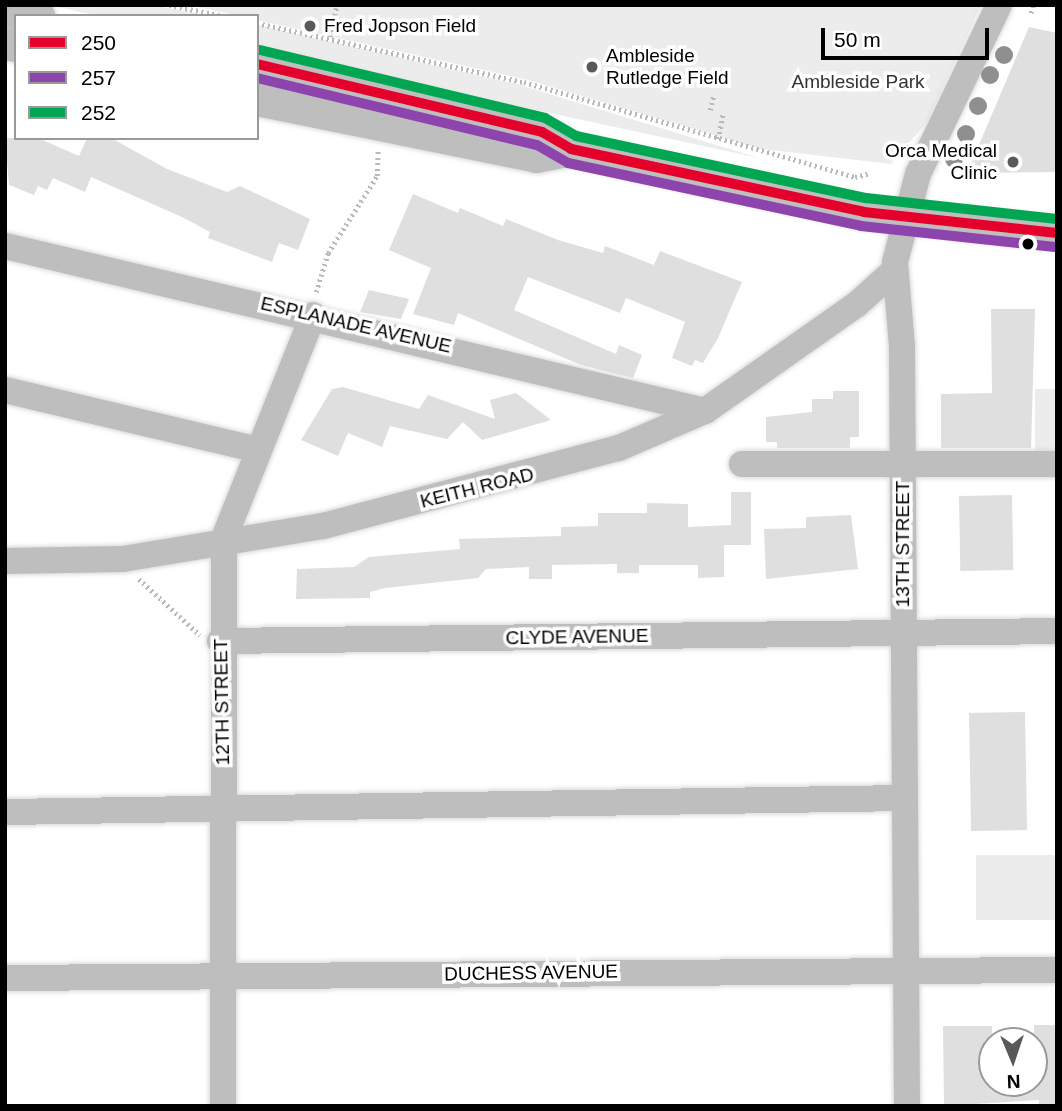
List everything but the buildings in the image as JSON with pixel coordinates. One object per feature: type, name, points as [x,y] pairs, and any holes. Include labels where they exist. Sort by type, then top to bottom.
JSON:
[{"type":"main road","points":[[5,9],[29,14]]},
{"type":"main road","points":[[259,64],[542,132],[571,149],[903,217],[1057,233]]},
{"type":"main road","points":[[259,99],[536,156],[571,149]]},
{"type":"street","name":"13TH STREET","points":[[906,1106],[903,463],[895,270],[903,217],[1012,7]]},
{"type":"street","name":"ESPLANADE AVENUE","points":[[5,246],[313,315],[705,411]]},
{"type":"street","name":"KEITH ROAD","points":[[5,561],[123,559],[224,538],[323,526],[525,477],[619,448],[705,411],[856,306],[895,270]]},
{"type":"street","name":"12TH STREET","points":[[223,1106],[225,810],[220,641],[224,538],[313,315]]},
{"type":"street","points":[[5,390],[258,450]]},
{"type":"street","points":[[742,464],[1057,464]]},
{"type":"street","name":"CLYDE AVENUE","points":[[220,641],[1057,631]]},
{"type":"street","points":[[5,812],[904,798]]},
{"type":"street","name":"DUCHESS AVENUE","points":[[5,978],[905,969],[1057,970]]},
{"type":"path","points":[[169,5],[214,14]]},
{"type":"path","points":[[330,37],[337,5]]},
{"type":"path","points":[[1012,7],[1030,14],[1033,5]]},
{"type":"path","points":[[259,23],[524,82],[855,177],[871,173]]},
{"type":"path","points":[[710,110],[714,94]]},
{"type":"path","points":[[718,139],[723,113]]},
{"type":"path","points":[[313,315],[328,253],[377,176],[379,141]]},
{"type":"path","points":[[132,573],[191,629],[220,641]]},
{"type":"green space","points":[[49,5],[153,5],[198,14],[90,14]]},
{"type":"green space","name":"Ambleside Park","points":[[189,5],[981,5],[927,122],[891,164],[761,149],[528,80],[259,20],[259,14],[230,14]]},
{"type":"green space","points":[[259,25],[517,84],[759,158],[259,50]]},
{"type":"green space","points":[[1035,389],[1057,389],[1057,456],[1035,456]]},
{"type":"green space","points":[[976,855],[1057,855],[1057,920],[976,920]]},
{"type":"transit line","name":"252","points":[[260,50],[545,118],[576,136],[866,198],[1057,219]]},
{"type":"transit line","name":"250","points":[[259,64],[542,132],[571,149],[864,212],[1057,233]]},
{"type":"transit line","name":"257","points":[[259,78],[537,145],[568,163],[861,226],[1055,247]]},
{"type":"place","name":"Fred Jopson Field","points":[[310,26]]},
{"type":"place","name":"Ambleside Rutledge Field","points":[[592,67]]},
{"type":"place","name":"Orca Medical Clinic","points":[[1013,162]]}]
